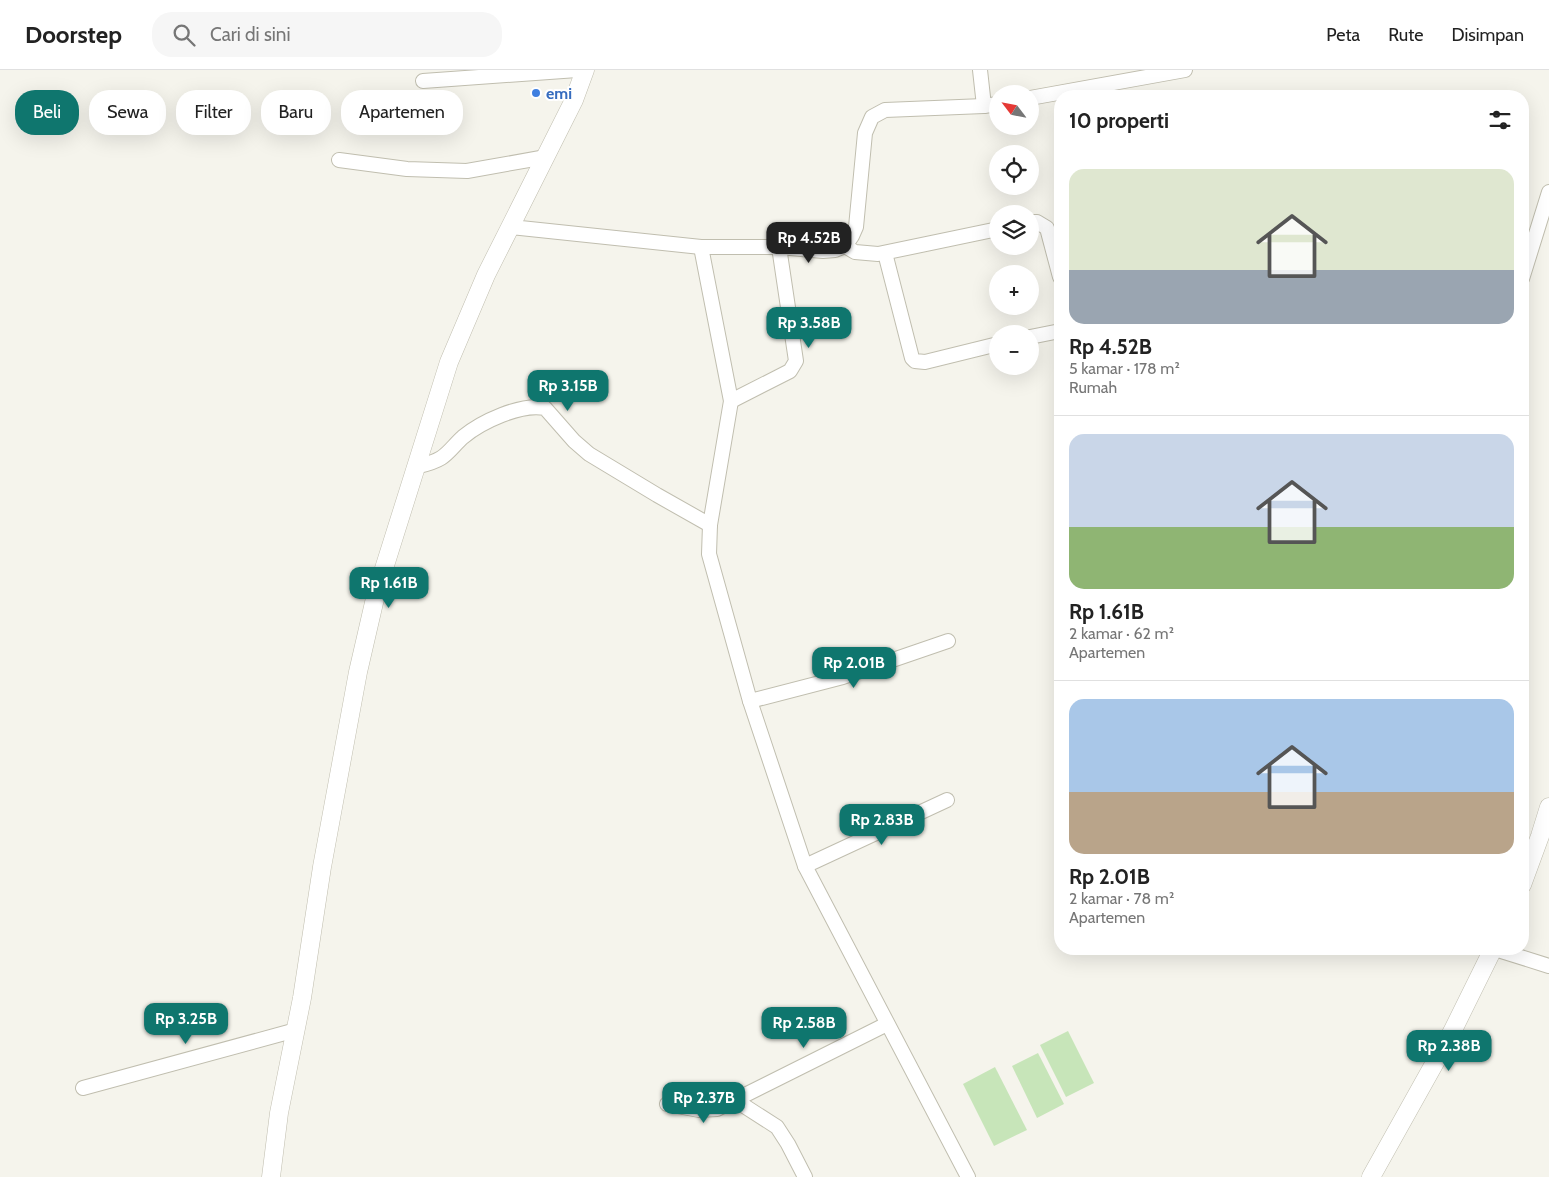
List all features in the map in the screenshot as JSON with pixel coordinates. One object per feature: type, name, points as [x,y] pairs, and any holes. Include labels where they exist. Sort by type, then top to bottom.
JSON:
[{"type":"street","points":[[423,81],[577,70]]},
{"type":"street","points":[[271,1177],[280,1112],[302,998],[322,867],[358,672],[376,594],[449,362],[486,275],[574,100],[585,70]]},
{"type":"street","points":[[980,70],[989,99]]},
{"type":"street","points":[[1074,90],[1185,70]]},
{"type":"street","points":[[1039,96],[1054,94]]},
{"type":"street","points":[[510,227],[701,247],[779,247],[823,251],[835,250],[845,246],[856,227],[865,133],[872,117],[885,110],[989,105]]},
{"type":"street","points":[[339,160],[407,169],[467,171],[546,156]]},
{"type":"street","points":[[1529,256],[1549,192]]},
{"type":"street","points":[[1039,223],[1047,228],[1054,254]]},
{"type":"street","points":[[845,246],[855,252],[865,254],[884,253],[989,231]]},
{"type":"street","points":[[701,247],[731,401],[710,525],[709,554],[750,701],[805,866],[968,1177]]},
{"type":"street","points":[[731,401],[790,371],[796,361],[779,247]]},
{"type":"street","points":[[884,253],[912,358],[915,361],[926,362],[989,346]]},
{"type":"street","points":[[1039,335],[1054,332]]},
{"type":"street","points":[[415,468],[441,458],[464,436],[485,421],[509,413],[539,407],[545,408],[574,441],[589,454],[710,525]]},
{"type":"street","points":[[750,701],[843,677],[948,641]]},
{"type":"street","points":[[805,866],[947,800]]},
{"type":"street","points":[[1529,866],[1549,807]]},
{"type":"street","points":[[1371,1177],[1452,1032],[1491,955]]},
{"type":"street","points":[[1513,955],[1549,966]]},
{"type":"street","points":[[667,1104],[699,1110],[717,1108],[887,1024]]},
{"type":"street","points":[[83,1088],[296,1030]]},
{"type":"street","points":[[735,1100],[777,1127],[805,1177]]},
{"type":"green space","points":[[1068,1031],[1094,1083],[1066,1097],[1040,1045]]},
{"type":"green space","points":[[1038,1053],[1064,1104],[1037,1118],[1012,1066]]},
{"type":"green space","points":[[995,1067],[1027,1130],[994,1146],[963,1084]]},
{"type":"place","name":"emi","points":[[536,93]]}]
